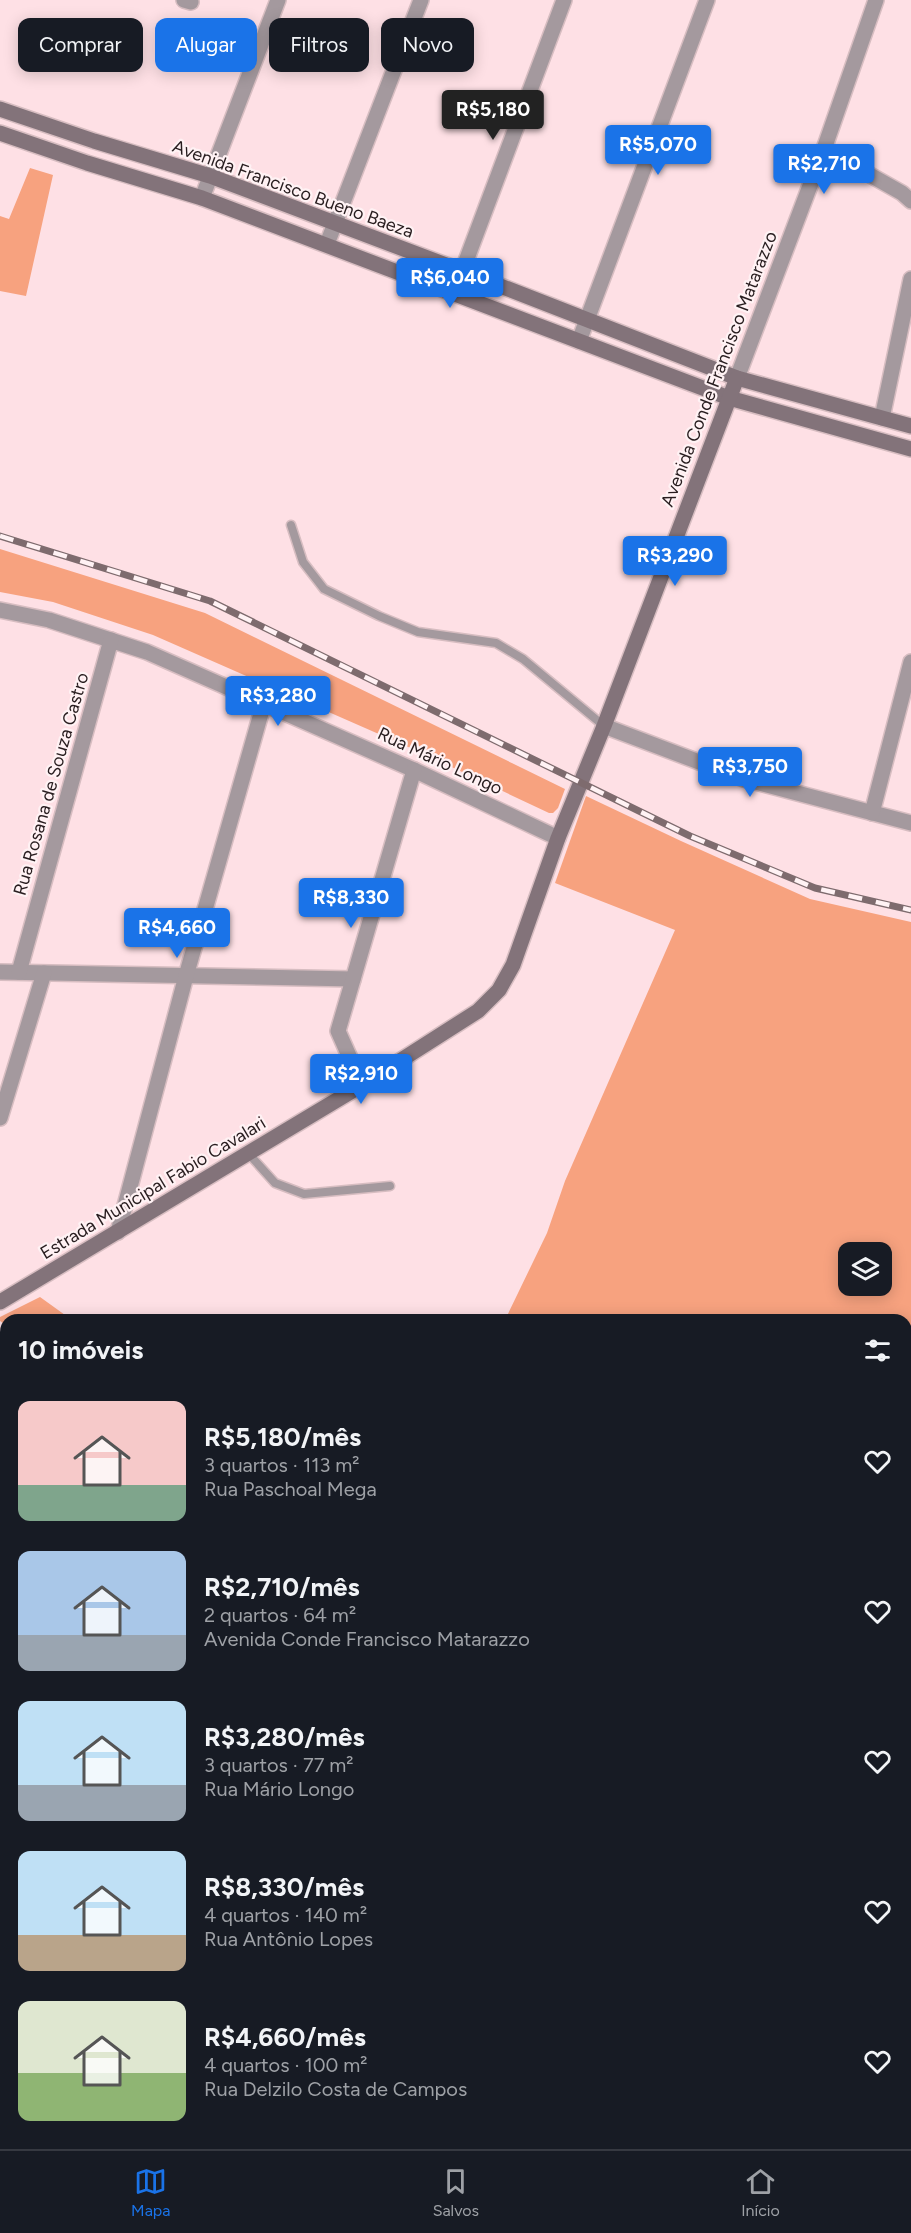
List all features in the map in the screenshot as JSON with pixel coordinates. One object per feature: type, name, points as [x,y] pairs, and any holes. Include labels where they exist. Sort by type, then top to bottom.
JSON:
[{"type":"street","points":[[202,198],[278,0]]},
{"type":"street","points":[[327,244],[421,0]]},
{"type":"street","points":[[454,293],[564,0]]},
{"type":"street","points":[[579,340],[707,0]]},
{"type":"street","name":"Avenida Conde Francisco Matarazzo","points":[[581,783],[824,149],[876,0]]},
{"type":"street","name":"Avenida Francisco Bueno Baeza","points":[[0,110],[210,177],[462,271],[737,378],[911,426]]},
{"type":"street","points":[[0,133],[87,163],[202,198],[729,398],[911,449]]},
{"type":"street","points":[[87,163],[94,141]]},
{"type":"street","points":[[824,149],[902,193],[911,201]]},
{"type":"street","points":[[882,418],[911,279]]},
{"type":"street","name":"Rua Mário Longo","points":[[0,610],[49,620],[147,652],[414,770],[558,838]]},
{"type":"street","name":"Rua Rosana de Souza Castro","points":[[19,972],[111,640]]},
{"type":"street","points":[[872,813],[911,663]]},
{"type":"street","points":[[118,1232],[186,976],[264,703]]},
{"type":"street","points":[[604,726],[744,779],[911,823]]},
{"type":"street","points":[[362,1085],[338,1031],[414,770]]},
{"type":"street","name":"Estrada Municipal Fabio Cavalari","points":[[0,1302],[362,1085],[478,1011],[499,990],[513,965],[558,838],[581,783]]},
{"type":"street","points":[[0,972],[353,980]]},
{"type":"street","points":[[0,1118],[44,973]]},
{"type":"lane","points":[[291,525],[303,562],[324,589],[418,632],[496,643],[523,659],[604,726]]},
{"type":"lane","points":[[248,1153],[274,1183],[304,1194],[390,1186]]},
{"type":"shaded area","points":[[30,168],[53,175],[26,296],[0,291],[0,216],[9,219]]},
{"type":"shaded area","points":[[0,549],[205,613],[565,789],[558,808],[553,813],[549,813],[422,753],[153,635],[53,602],[0,592]]},
{"type":"shaded area","points":[[586,796],[810,899],[911,922],[911,1314],[508,1314],[547,1233],[565,1181],[675,930],[555,883]]},
{"type":"shaded area","points":[[40,1297],[64,1314],[6,1314]]},
{"type":"railway","points":[[0,536],[210,601],[690,836],[815,888],[911,910]]}]
